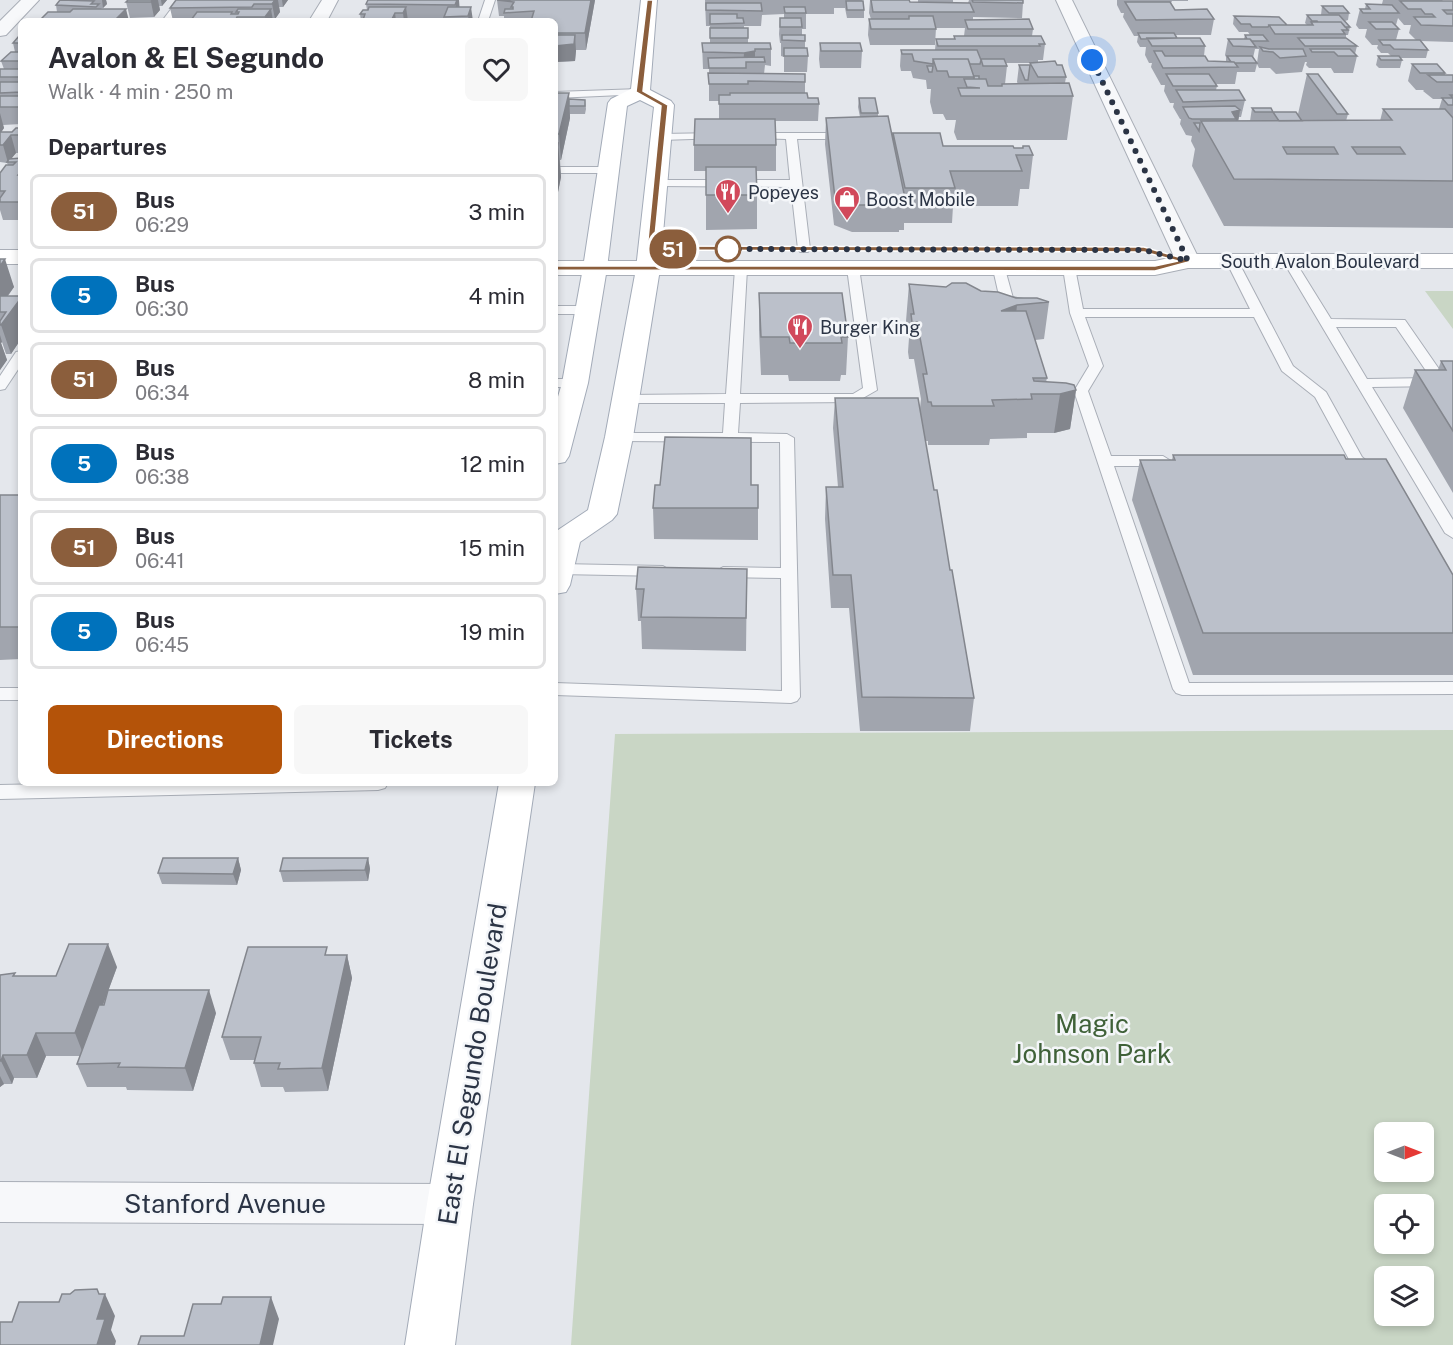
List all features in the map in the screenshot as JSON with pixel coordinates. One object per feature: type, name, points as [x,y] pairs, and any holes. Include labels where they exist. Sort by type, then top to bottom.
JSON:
[{"type":"main road","points":[[640,92],[650,0]]},
{"type":"main road","points":[[558,563],[560,535],[602,514],[626,399],[649,259],[664,105],[640,92]]},
{"type":"main road","points":[[558,434],[565,383],[587,310],[610,171],[618,103],[640,92]]},
{"type":"main road","name":"South Avalon Boulevard","points":[[558,249],[596,258],[649,259],[804,249],[1144,250],[1188,261]]},
{"type":"main road","points":[[0,257],[18,257]]},
{"type":"main road","name":"South Avalon Boulevard","points":[[558,267],[596,258]]},
{"type":"main road","name":"South Avalon Boulevard","points":[[649,259],[741,269],[1155,268],[1188,261],[1453,261]]},
{"type":"main road","name":"East El Segundo Boulevard","points":[[430,1345],[450,1204],[517,786]]},
{"type":"street","points":[[0,31],[31,0]]},
{"type":"street","points":[[320,18],[330,0]]},
{"type":"street","points":[[1064,0],[1188,261]]},
{"type":"street","name":"Stanford Avenue","points":[[0,1202],[450,1204]]},
{"type":"lane","points":[[169,18],[183,0]]},
{"type":"lane","points":[[484,18],[490,0]]},
{"type":"lane","points":[[558,95],[640,92]]},
{"type":"lane","points":[[791,136],[804,249]]},
{"type":"lane","points":[[661,137],[856,136]]},
{"type":"lane","points":[[558,170],[610,171]]},
{"type":"lane","points":[[657,183],[797,184]]},
{"type":"lane","points":[[1232,261],[1287,369],[1321,395],[1356,460],[1390,487]]},
{"type":"lane","points":[[1289,261],[1453,533]]},
{"type":"lane","points":[[626,399],[856,398],[870,390],[853,268]]},
{"type":"lane","points":[[1069,268],[1077,314],[1096,366],[1081,391],[1182,689],[1453,688]]},
{"type":"lane","points":[[730,438],[741,269]]},
{"type":"lane","points":[[999,269],[1009,309]]},
{"type":"lane","points":[[558,310],[587,310]]},
{"type":"lane","points":[[1077,314],[1258,313]]},
{"type":"lane","points":[[1325,323],[1400,323],[1441,382],[1362,383]]},
{"type":"lane","points":[[0,386],[18,359]]},
{"type":"lane","points":[[558,689],[791,697],[787,438],[619,437]]},
{"type":"lane","points":[[1332,460],[1356,460]]},
{"type":"lane","points":[[1105,461],[1177,461]]},
{"type":"lane","points":[[558,577],[678,571]]},
{"type":"lane","points":[[712,572],[790,573]]},
{"type":"lane","points":[[0,693],[18,694]]},
{"type":"lane","points":[[0,792],[252,786]]},
{"type":"green space","points":[[1425,291],[1453,291],[1453,329]]},
{"type":"green space","name":"Magic Johnson Park","points":[[1453,730],[1453,1345],[571,1345],[615,734]]},
{"type":"building","points":[[60,0],[94,1],[91,4],[99,4],[96,7],[56,5]]},
{"type":"building","points":[[128,0],[152,0],[151,2],[126,2]]},
{"type":"building","points":[[176,0],[275,0],[272,4],[254,4],[252,7],[170,8]]},
{"type":"building","points":[[368,0],[457,0],[455,5],[366,4]]},
{"type":"building","points":[[497,0],[591,0],[585,33],[558,33],[558,18],[532,18],[534,11],[504,13],[505,9],[513,9],[511,7],[514,2]]},
{"type":"building","points":[[871,0],[970,3],[974,12],[873,12]]},
{"type":"building","points":[[972,0],[1023,0],[1023,3],[973,2]]},
{"type":"building","points":[[846,1],[863,1],[864,10],[847,10]]},
{"type":"building","points":[[1400,1],[1453,1],[1453,10],[1443,10],[1447,14],[1453,14],[1453,26],[1421,25],[1414,17],[1435,17],[1432,14],[1425,14],[1421,9],[1408,9]]},
{"type":"building","points":[[1125,2],[1170,2],[1175,10],[1207,9],[1214,19],[1136,20]]},
{"type":"building","points":[[706,3],[761,3],[762,11],[706,10]]},
{"type":"building","points":[[1366,4],[1392,5],[1399,13],[1363,13],[1360,9],[1370,9]]},
{"type":"building","points":[[1322,6],[1343,6],[1349,13],[1329,13]]},
{"type":"building","points":[[369,7],[406,7],[403,13],[395,13],[392,18],[364,18],[365,14],[360,14],[363,10],[368,10]]},
{"type":"building","points":[[448,7],[471,7],[468,16],[444,17]]},
{"type":"building","points":[[784,7],[805,7],[806,13],[785,13]]},
{"type":"building","points":[[73,9],[126,9],[117,18],[42,18],[48,12],[70,12]]},
{"type":"building","points":[[238,9],[271,9],[265,17],[192,18],[197,12],[238,14],[239,12],[236,12]]},
{"type":"building","points":[[710,14],[737,14],[737,18],[743,18],[744,23],[710,24]]},
{"type":"building","points":[[1307,15],[1339,15],[1350,27],[1345,27],[1341,22],[1312,21]]},
{"type":"building","points":[[909,16],[933,16],[936,29],[871,29],[869,19],[909,19]]},
{"type":"building","points":[[1234,16],[1279,17],[1287,25],[1252,27],[1250,24],[1241,24]]},
{"type":"building","points":[[780,18],[801,18],[802,27],[780,27]]},
{"type":"building","points":[[1029,19],[1033,29],[968,29],[965,20]]},
{"type":"building","points":[[1311,22],[1341,22],[1348,30],[1342,30],[1345,34],[1275,34],[1269,25],[1313,25]]},
{"type":"building","points":[[1369,22],[1392,22],[1399,29],[1376,29]]},
{"type":"building","points":[[710,28],[748,28],[748,38],[710,38]]},
{"type":"building","points":[[1138,33],[1174,33],[1177,38],[1141,39]]},
{"type":"building","points":[[558,35],[575,35],[574,44],[558,46]]},
{"type":"building","points":[[782,35],[805,35],[805,41],[782,40]]},
{"type":"building","points":[[1245,35],[1263,35],[1268,41],[1252,41]]},
{"type":"building","points":[[954,36],[1041,36],[1045,44],[1039,44],[1040,46],[938,46],[936,39],[955,39]]},
{"type":"building","points":[[1147,38],[1200,38],[1205,46],[1152,46]]},
{"type":"building","points":[[1298,38],[1346,38],[1357,46],[1305,46]]},
{"type":"building","points":[[1228,39],[1250,39],[1256,47],[1233,46]]},
{"type":"building","points":[[1379,40],[1420,40],[1428,50],[1394,49],[1390,45],[1383,45]]},
{"type":"building","points":[[702,43],[770,43],[771,49],[755,49],[755,51],[744,53],[703,52]]},
{"type":"building","points":[[820,43],[860,43],[862,51],[821,51]]},
{"type":"building","points":[[1260,47],[1303,49],[1306,56],[1280,58],[1273,52],[1263,51]]},
{"type":"building","points":[[784,48],[807,48],[808,56],[784,56]]},
{"type":"building","points":[[1310,49],[1350,49],[1357,56],[1338,56],[1334,52],[1312,52]]},
{"type":"building","points":[[901,50],[977,50],[981,60],[980,64],[970,64],[968,59],[933,59],[933,64],[914,61],[912,54],[902,54]]},
{"type":"building","points":[[1154,51],[1162,51],[1165,56],[1205,56],[1208,61],[1234,62],[1238,67],[1163,68]]},
{"type":"building","points":[[11,52],[18,52],[18,61],[1,61]]},
{"type":"building","points":[[1227,56],[1252,56],[1257,63],[1235,63],[1231,62]]},
{"type":"building","points":[[1378,56],[1399,56],[1402,60],[1381,60]]},
{"type":"building","points":[[764,57],[765,62],[746,62],[746,68],[709,68],[708,58]]},
{"type":"building","points":[[933,59],[968,59],[974,77],[949,77],[947,71],[937,71]]},
{"type":"building","points":[[981,59],[1004,59],[1007,66],[983,66]]},
{"type":"building","points":[[1055,61],[1057,65],[1062,65],[1066,77],[1038,77],[1030,63]]},
{"type":"building","points":[[1412,64],[1437,64],[1445,73],[1420,73]]},
{"type":"building","points":[[1019,65],[1030,65],[1028,80],[1025,80]]},
{"type":"building","points":[[927,66],[933,66],[932,72],[929,72]]},
{"type":"building","points":[[0,69],[18,69],[18,77],[0,77]]},
{"type":"building","points":[[708,73],[805,74],[805,82],[748,81],[748,84],[709,84]]},
{"type":"building","points":[[1166,74],[1209,74],[1217,86],[1173,86]]},
{"type":"building","points":[[1307,74],[1318,74],[1348,114],[1337,114]]},
{"type":"building","points":[[1428,75],[1453,75],[1453,82],[1437,82]]},
{"type":"building","points":[[964,79],[986,79],[988,86],[1069,83],[1073,96],[961,96],[958,88],[980,88],[967,87]]},
{"type":"building","points":[[0,82],[18,82],[18,92],[0,93]]},
{"type":"building","points":[[1176,90],[1239,90],[1245,100],[1183,102]]},
{"type":"building","points":[[558,93],[569,93],[559,134]]},
{"type":"building","points":[[730,93],[807,93],[808,98],[818,98],[819,104],[719,104],[719,95],[730,95]]},
{"type":"building","points":[[0,96],[18,96],[18,107],[0,107]]},
{"type":"building","points":[[859,98],[875,98],[878,113],[861,113]]},
{"type":"building","points":[[1442,98],[1453,98],[1453,105],[1448,105]]},
{"type":"building","points":[[569,99],[585,100],[585,106],[569,106]]},
{"type":"building","points":[[1235,106],[1240,110],[1232,112],[1236,119],[1192,119],[1183,107]]},
{"type":"building","points":[[1252,108],[1271,108],[1273,112],[1255,112]]},
{"type":"building","points":[[1383,109],[1445,109],[1453,118],[1453,181],[1234,179],[1201,121],[1392,120]],"holes":[[[1283,147],[1334,147],[1338,154],[1287,154]],[[1352,147],[1400,147],[1405,154],[1357,154]]]},
{"type":"building","points":[[1273,112],[1296,112],[1302,121],[1279,121]]},
{"type":"building","points":[[888,116],[906,203],[900,203],[901,205],[854,205],[835,198],[826,118]]},
{"type":"building","points":[[695,119],[775,119],[776,145],[694,145]]},
{"type":"building","points":[[1194,123],[1200,123],[1199,131]]},
{"type":"building","points":[[18,128],[18,135],[11,135],[3,145],[0,145],[0,132],[12,132]]},
{"type":"building","points":[[893,133],[940,133],[943,146],[1023,148],[1023,146],[1029,146],[1033,155],[1016,155],[1022,171],[950,171],[955,188],[905,188]]},
{"type":"building","points":[[18,158],[18,202],[0,202],[5,191],[0,191],[0,173],[6,165],[13,165],[16,162],[7,162],[9,159]]},
{"type":"building","points":[[706,167],[756,167],[757,195],[706,195]]},
{"type":"building","points":[[952,283],[966,283],[981,291],[998,292],[1016,298],[1037,298],[1049,302],[1017,305],[1001,311],[1026,311],[1047,378],[1033,378],[1034,381],[1066,383],[1074,385],[1076,390],[1060,394],[1031,394],[1032,399],[992,400],[994,406],[932,406],[931,402],[928,402],[923,374],[927,374],[917,322],[912,322],[911,314],[914,314],[909,284],[946,287]]},
{"type":"building","points":[[759,293],[842,293],[848,337],[841,337],[842,343],[790,343],[789,337],[761,337]]},
{"type":"building","points":[[0,296],[18,296],[18,302],[1,325],[0,321],[6,312],[0,312]]},
{"type":"building","points":[[1441,361],[1453,361],[1453,431],[1415,370],[1446,370]]},
{"type":"building","points":[[835,398],[918,398],[934,490],[937,490],[950,570],[952,570],[974,698],[862,697],[851,575],[833,575],[826,487],[843,487]]},
{"type":"building","points":[[665,437],[751,438],[751,485],[758,485],[758,508],[653,508],[655,485],[660,485]]},
{"type":"building","points":[[1173,455],[1344,455],[1346,459],[1386,459],[1453,575],[1453,633],[1203,633],[1140,460],[1175,460]]},
{"type":"building","points":[[0,495],[18,495],[18,627],[0,627]]},
{"type":"building","points":[[638,567],[747,569],[746,618],[641,617],[644,589],[636,589]]},
{"type":"building","points":[[163,858],[238,858],[233,874],[158,873]]},
{"type":"building","points":[[283,858],[368,858],[365,870],[280,871]]},
{"type":"building","points":[[69,944],[108,944],[75,1033],[36,1033],[27,1055],[3,1055],[0,1061],[0,975],[15,973],[13,976],[56,976]]},
{"type":"building","points":[[248,947],[327,947],[325,955],[347,955],[322,1068],[278,1069],[280,1063],[254,1063],[261,1037],[222,1037]]},
{"type":"building","points":[[108,990],[209,990],[185,1068],[118,1067],[120,1063],[77,1064],[99,1005],[104,1005]]},
{"type":"building","points":[[97,1289],[99,1294],[105,1294],[97,1319],[105,1319],[97,1345],[0,1345],[0,1322],[12,1322],[19,1302],[59,1302],[62,1294],[70,1294],[75,1290]]},
{"type":"building","points":[[223,1297],[271,1297],[260,1345],[138,1345],[141,1336],[184,1336],[193,1304],[221,1304]]},
{"type":"bus line","name":"51","points":[[558,268],[1155,268],[1188,261],[1144,250],[920,251],[650,248],[664,105],[640,92],[650,0]]},
{"type":"place","name":"Popeyes","points":[[728,215]]},
{"type":"place","name":"Boost Mobile","points":[[847,222]]},
{"type":"place","name":"Burger King","points":[[800,350]]},
{"type":"route","points":[[728,249],[1144,250],[1188,261],[1092,60]]}]
